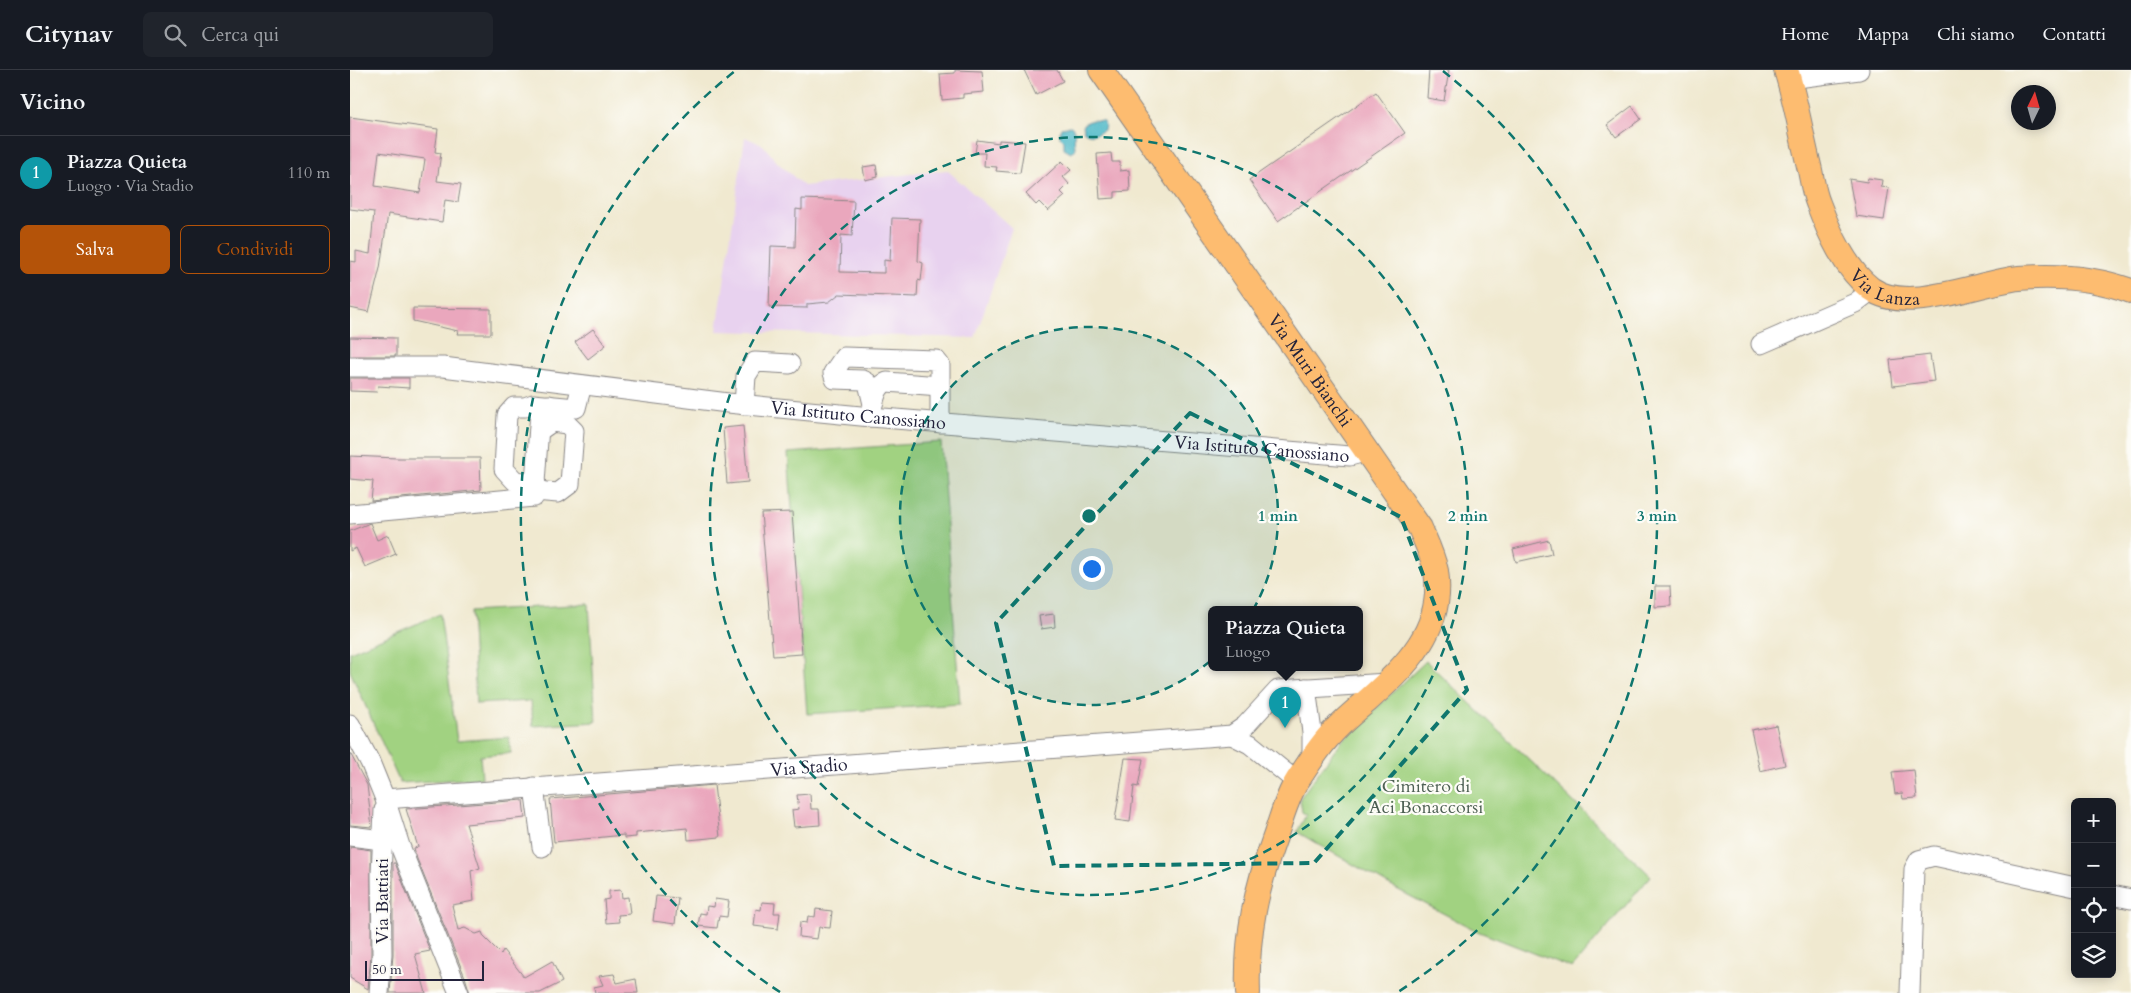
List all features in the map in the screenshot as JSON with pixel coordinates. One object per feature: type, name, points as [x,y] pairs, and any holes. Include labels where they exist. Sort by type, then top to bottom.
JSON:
[{"type":"main road","name":"Via Muri Bianchi","points":[[1100,70],[1420,528],[1433,560],[1438,587],[1437,604],[1432,622],[1418,647],[1403,667],[1387,683],[1332,732],[1290,795],[1262,871],[1253,908],[1248,946],[1248,993]]},
{"type":"main road","name":"Via Lanza","points":[[1787,75],[1817,201],[1843,256],[1872,290],[1890,296],[1918,299],[1952,294],[2017,278],[2048,276],[2089,280],[2131,291]]},
{"type":"street","points":[[1787,75],[1859,70]]},
{"type":"street","points":[[1761,344],[1855,303],[1872,290]]},
{"type":"street","points":[[872,411],[868,383],[863,380],[835,379],[833,373],[844,358],[936,360],[940,365],[940,423]]},
{"type":"street","points":[[744,405],[746,376],[755,362],[790,364]]},
{"type":"street","name":"Via Istituto Canossiano","points":[[350,367],[443,367],[744,405],[872,411],[940,423],[1350,456],[1368,451]]},
{"type":"street","points":[[872,411],[878,390],[882,384],[887,382],[940,386]]},
{"type":"street","points":[[542,419],[576,408],[582,386]]},
{"type":"street","points":[[514,407],[526,407],[542,419],[567,424],[574,431],[570,484],[558,493],[515,482],[504,469],[507,415],[514,407]]},
{"type":"street","points":[[350,514],[534,497],[542,419]]},
{"type":"street","points":[[1297,782],[1250,744],[1232,735],[1245,726],[1278,690],[1387,683]]},
{"type":"street","points":[[1306,688],[1312,732],[1312,761]]},
{"type":"street","points":[[350,724],[370,762],[385,799],[390,839],[459,993]]},
{"type":"street","name":"Via Stadio","points":[[385,799],[1232,735]]},
{"type":"street","points":[[534,787],[542,847]]},
{"type":"street","points":[[350,836],[390,839]]},
{"type":"street","name":"Via Battiati","points":[[379,993],[390,839]]},
{"type":"street","points":[[1910,993],[1914,869],[1919,860],[1934,856],[2071,886]]},
{"type":"street","points":[[2116,896],[2131,899]]},
{"type":"highlighted area","points":[[1190,413],[1401,517],[1467,690],[1314,863],[1054,866],[996,623]]},
{"type":"shaded area","points":[[745,137],[763,145],[778,163],[804,186],[947,170],[1012,228],[975,338],[717,331]]},
{"type":"green space","points":[[941,442],[960,704],[807,714],[788,453]]},
{"type":"green space","points":[[589,604],[596,722],[533,726],[531,701],[476,704],[471,611]]},
{"type":"green space","points":[[440,614],[457,741],[509,737],[511,753],[480,756],[482,778],[400,783],[350,671],[350,652]]},
{"type":"green space","name":"Cimitero di Aci Bonaccorsi","points":[[1426,661],[1651,876],[1572,968],[1477,931],[1387,884],[1297,832],[1306,815],[1302,812],[1300,798],[1341,742]]},
{"type":"water","points":[[1092,120],[1103,121],[1105,125],[1104,130],[1092,135],[1084,132],[1083,124]]},
{"type":"water","points":[[1071,126],[1074,130],[1075,150],[1071,153],[1064,149],[1064,141],[1060,137],[1060,130],[1062,127]]},
{"type":"building","points":[[955,70],[982,71],[984,92],[963,94],[963,98],[942,100],[940,74],[955,73]]},
{"type":"building","points":[[1024,70],[1057,70],[1063,81],[1036,95]]},
{"type":"building","points":[[1429,70],[1449,70],[1444,101],[1427,98]]},
{"type":"building","points":[[1376,92],[1405,133],[1278,221],[1249,180]]},
{"type":"building","points":[[1632,106],[1641,119],[1616,137],[1607,125]]},
{"type":"building","points":[[350,117],[438,129],[435,152],[441,153],[437,181],[461,184],[458,202],[445,200],[442,222],[388,214],[380,268],[369,312],[350,308],[350,261],[356,262],[356,251],[370,254],[374,212],[350,209]],"holes":[[[379,152],[425,159],[420,193],[375,186]]]},
{"type":"building","points":[[977,140],[999,143],[999,140],[1025,142],[1020,173],[996,171],[997,167],[984,166],[985,153],[975,153]]},
{"type":"building","points":[[1111,153],[1112,162],[1120,162],[1120,171],[1129,170],[1130,191],[1115,192],[1115,198],[1100,199],[1097,154]]},
{"type":"building","points":[[1062,161],[1071,170],[1063,177],[1069,184],[1061,192],[1065,196],[1048,211],[1039,202],[1036,205],[1026,194]]},
{"type":"building","points":[[876,165],[878,177],[865,180],[863,167]]},
{"type":"building","points":[[1868,178],[1882,180],[1881,187],[1889,188],[1884,220],[1856,216],[1849,179],[1867,182]]},
{"type":"building","points":[[802,199],[854,201],[852,236],[841,235],[840,272],[884,273],[884,260],[890,261],[892,218],[920,219],[918,261],[923,263],[921,281],[918,280],[917,297],[839,294],[829,302],[807,304],[807,308],[769,307],[771,246],[795,247],[796,209],[802,210]]},
{"type":"building","points":[[413,308],[491,309],[491,334],[457,334],[458,331],[413,321]]},
{"type":"building","points":[[593,329],[606,345],[588,359],[575,342]]},
{"type":"building","points":[[350,337],[396,338],[396,356],[350,356]]},
{"type":"building","points":[[1930,355],[1934,381],[1893,386],[1890,360]]},
{"type":"building","points":[[350,378],[409,378],[409,388],[378,386],[377,392],[350,391]]},
{"type":"building","points":[[743,426],[748,482],[727,484],[723,428]]},
{"type":"building","points":[[350,456],[480,458],[481,490],[371,501],[373,481],[350,479]]},
{"type":"building","points":[[792,512],[802,654],[773,656],[761,513]]},
{"type":"building","points":[[370,523],[377,540],[388,535],[396,554],[365,567],[356,548],[350,551],[350,531]]},
{"type":"building","points":[[1549,540],[1552,554],[1516,562],[1513,549]]},
{"type":"building","points":[[1655,586],[1670,586],[1671,606],[1655,607]]},
{"type":"building","points":[[1054,614],[1055,627],[1041,629],[1039,616]]},
{"type":"building","points":[[1776,725],[1785,765],[1760,771],[1751,730]]},
{"type":"building","points":[[350,753],[367,785],[372,827],[350,825]]},
{"type":"building","points":[[1125,758],[1143,759],[1138,787],[1134,786],[1130,822],[1115,820]]},
{"type":"building","points":[[1914,770],[1917,798],[1903,799],[1902,793],[1895,794],[1892,772]]},
{"type":"building","points":[[714,785],[720,837],[688,840],[687,828],[636,833],[636,837],[624,838],[624,835],[554,842],[550,799]]},
{"type":"building","points":[[810,794],[811,809],[819,809],[820,825],[794,827],[792,810],[799,809],[797,795]]},
{"type":"building","points":[[523,800],[525,818],[466,824],[480,868],[471,871],[474,901],[452,905],[458,930],[465,928],[476,934],[482,932],[484,937],[501,954],[503,950],[524,977],[552,961],[562,982],[540,993],[470,993],[417,859],[414,848],[418,847],[406,809]]},
{"type":"building","points":[[350,847],[371,850],[371,954],[368,989],[350,978]]},
{"type":"building","points":[[393,863],[395,863],[430,951],[415,954],[426,993],[390,993],[393,954]]},
{"type":"building","points":[[621,890],[622,898],[628,897],[630,914],[618,915],[619,922],[606,923],[604,900],[609,899],[609,891]]},
{"type":"building","points":[[656,896],[678,898],[675,924],[653,921]]},
{"type":"building","points":[[715,899],[729,901],[727,917],[719,916],[717,928],[698,926],[700,913],[706,914],[707,906],[714,907]]},
{"type":"building","points":[[762,902],[775,903],[774,913],[780,913],[778,929],[754,926],[756,909],[761,910]]},
{"type":"building","points":[[816,909],[832,911],[830,928],[819,927],[817,939],[799,937],[800,922],[807,923],[808,916],[815,917]]},
{"type":"building","points":[[614,974],[617,983],[636,979],[638,993],[595,993],[594,987],[603,985],[599,976]]},
{"type":"place","name":"Piazza Quieta","points":[[1285,728]]}]
